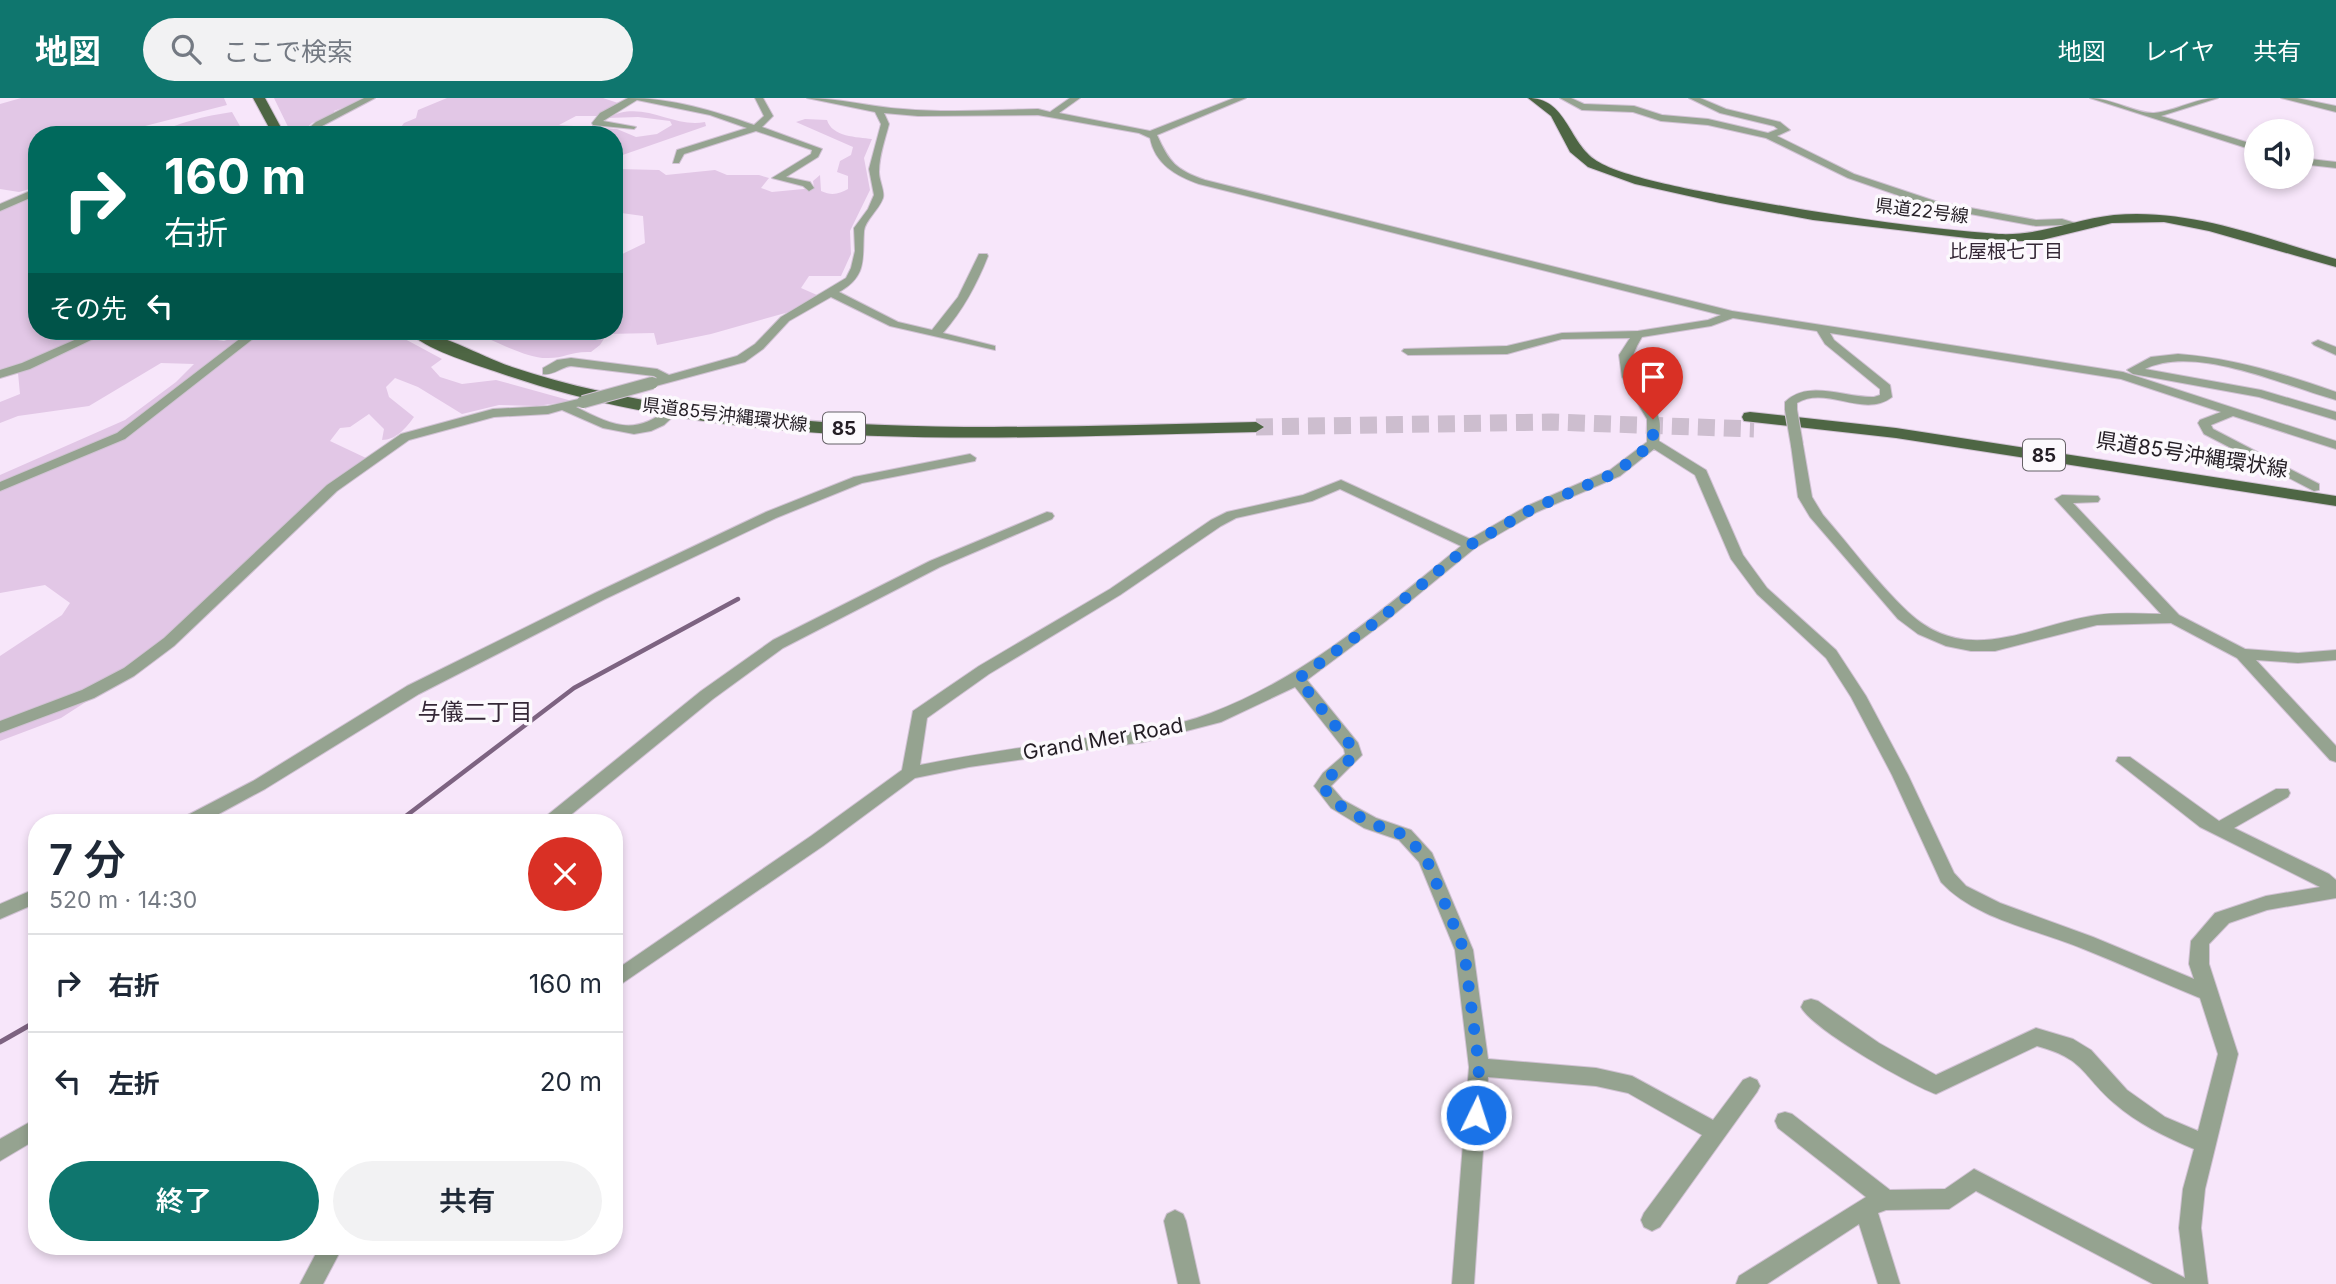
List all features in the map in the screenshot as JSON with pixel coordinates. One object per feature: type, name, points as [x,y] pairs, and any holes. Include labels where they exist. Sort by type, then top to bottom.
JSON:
[{"type":"main road","points":[[259,98],[273,126]]},
{"type":"main road","name":"県道22号線","points":[[1534,98],[1556,114],[1574,149],[1582,157],[1611,172],[1664,187],[1813,216],[1976,237],[2024,238],[2112,219],[2164,218],[2211,227],[2336,263]]},
{"type":"main road","name":"県道85号沖縄環状線","points":[[435,340],[480,361],[537,380],[681,412],[802,426],[916,431],[1002,425],[1255,421]]},
{"type":"main road","name":"県道85号沖縄環状線","points":[[465,340],[520,363],[547,371],[638,394],[709,406],[822,418],[1002,425]]},
{"type":"main road","name":"県道85号沖縄環状線","points":[[2336,501],[1896,433],[1752,423],[2336,513]]},
{"type":"street","points":[[316,126],[371,98]]},
{"type":"street","points":[[622,126],[596,123],[603,115],[637,98],[712,113],[817,149],[815,155],[776,178],[807,184],[809,188]]},
{"type":"street","points":[[676,161],[680,152],[756,128],[769,116],[759,98]]},
{"type":"street","points":[[811,98],[878,110],[1017,111],[1151,134],[1242,98]]},
{"type":"street","points":[[1051,115],[1076,98]]},
{"type":"street","points":[[1564,98],[1582,107],[1634,109],[1661,118],[1708,122],[1769,136],[1851,176],[1909,198],[1985,215],[2080,226]]},
{"type":"street","points":[[1693,98],[1723,111],[1777,124],[1785,130],[1769,136]]},
{"type":"street","points":[[2094,98],[2244,144]]},
{"type":"street","points":[[2155,115],[2214,98]]},
{"type":"street","points":[[2285,98],[2336,109]]},
{"type":"street","points":[[887,100],[896,106],[897,111]]},
{"type":"street","points":[[0,727],[88,694],[129,672],[170,642],[332,488],[405,437],[493,413],[565,407],[740,360],[758,348],[787,317],[850,280],[858,265],[861,248],[859,228],[873,209],[879,195],[874,186],[875,158],[885,124],[878,110]]},
{"type":"street","points":[[623,126],[631,127]]},
{"type":"street","points":[[1151,134],[1164,162],[1191,179],[1732,314],[2261,394],[2336,416]]},
{"type":"street","points":[[2314,162],[2336,165]]},
{"type":"street","points":[[0,208],[28,195]]},
{"type":"street","points":[[936,333],[953,315],[970,288],[983,257]]},
{"type":"street","points":[[832,293],[894,324],[991,348]]},
{"type":"street","points":[[1408,351],[1507,350],[1562,336],[1638,334],[1711,323],[1732,314]]},
{"type":"street","points":[[1822,329],[1829,342],[1886,388],[1886,397],[1878,401],[1864,402],[1803,394],[1791,402],[1805,498],[1817,517],[1903,616],[1923,631],[1971,646],[1995,646],[2097,620],[2174,618]]},
{"type":"street","points":[[1638,334],[1625,355],[1628,377],[1653,419],[1653,443],[1701,473],[1736,556],[1762,591],[1831,654],[1858,696],[1900,775],[1947,877],[1960,891],[1994,908],[2086,942],[2208,993]]},
{"type":"street","points":[[0,374],[82,340]]},
{"type":"street","points":[[0,487],[121,436],[245,340]]},
{"type":"street","points":[[2318,343],[2336,351]]},
{"type":"street","points":[[2128,373],[2154,360],[2174,358],[2204,361],[2281,379],[2336,396]]},
{"type":"street","points":[[547,371],[561,363],[571,362],[657,373],[666,378]]},
{"type":"street","points":[[2128,373],[2336,445]]},
{"type":"street","points":[[565,407],[628,432],[648,429],[681,412]]},
{"type":"street","points":[[2233,411],[2204,423],[2208,431],[2314,486]]},
{"type":"street","name":"Grand Mer Road","points":[[623,975],[817,841],[910,773],[969,761],[1144,736],[1215,718],[1298,679],[1381,618],[1470,545],[1532,509],[1615,473],[1653,443]]},
{"type":"street","points":[[205,814],[259,785],[413,691],[576,608],[771,515],[859,480],[970,458]]},
{"type":"street","points":[[910,773],[919,715],[994,664],[1115,592],[1216,523],[1233,515],[1307,498],[1341,484],[1375,504],[1441,528],[1470,545]]},
{"type":"street","points":[[2093,499],[2062,499],[2174,618],[2242,654],[2336,756]]},
{"type":"street","points":[[561,814],[707,695],[778,644],[934,564],[1047,516]]},
{"type":"street","points":[[2242,654],[2298,658],[2336,655]]},
{"type":"street","points":[[1298,679],[1352,747],[1354,755],[1342,769],[1327,778],[1322,786],[1337,804],[1370,823],[1405,835],[1426,858],[1464,950],[1479,1067],[1463,1284]]},
{"type":"street","points":[[2124,761],[2218,829],[2323,879],[2336,890]]},
{"type":"street","points":[[2218,829],[2282,793]]},
{"type":"street","points":[[2197,1284],[2190,1228],[2194,1189],[2228,1054],[2199,964],[2200,941],[2222,918],[2266,903],[2336,890]]},
{"type":"street","points":[[0,912],[28,899]]},
{"type":"street","points":[[1811,1007],[1849,1035],[1902,1068],[1936,1085],[2036,1037],[2066,1045],[2084,1056],[2120,1096],[2158,1124],[2206,1144]]},
{"type":"street","points":[[1479,1067],[1596,1077],[1632,1085],[1717,1133]]},
{"type":"street","points":[[1652,1220],[1750,1086]]},
{"type":"street","points":[[1785,1121],[1875,1204],[1889,1284]]},
{"type":"street","points":[[0,1151],[28,1133]]},
{"type":"street","points":[[1746,1284],[1875,1204],[1949,1199],[1974,1179],[2176,1284]]},
{"type":"street","points":[[1175,1221],[1189,1284]]},
{"type":"street","points":[[311,1284],[327,1255]]},
{"type":"shaded area","points":[[21,98],[224,98],[227,105],[145,126],[28,126],[28,190],[19,192],[0,189],[0,104]]},
{"type":"shaded area","points":[[274,98],[369,98],[334,111],[334,115],[309,126],[288,126]]},
{"type":"shaded area","points":[[447,98],[603,98],[618,103],[597,116],[576,116],[559,125],[574,126],[402,126],[416,118],[418,110]]},
{"type":"shaded area","points":[[633,111],[681,122],[705,122],[706,126],[623,155],[623,132],[636,137],[657,134],[672,125],[670,121],[638,117],[607,118]]},
{"type":"shaded area","points":[[232,112],[240,126],[175,126],[191,120]]},
{"type":"shaded area","points":[[805,119],[827,120],[839,133],[872,139],[864,158],[870,190],[850,231],[851,254],[841,276],[809,276],[801,288],[817,295],[789,312],[711,334],[657,345],[654,333],[623,334],[623,254],[645,243],[643,216],[623,213],[623,169],[659,170],[666,175],[715,170],[727,175],[759,175],[769,178],[761,188],[772,192],[814,188],[813,181],[820,175],[821,191],[835,194],[848,189],[848,176],[837,172],[840,161],[851,155],[853,147],[796,122]]},
{"type":"shaded area","points":[[28,197],[28,340],[77,340],[0,370],[0,205]]},
{"type":"shaded area","points":[[91,340],[407,340],[442,359],[431,367],[440,377],[462,384],[496,380],[572,401],[537,406],[499,405],[462,414],[418,387],[395,378],[386,387],[389,397],[414,417],[400,433],[382,440],[384,429],[369,414],[350,427],[340,428],[330,441],[366,458],[109,687],[61,718],[0,741],[0,656],[62,615],[70,603],[45,585],[0,593],[0,475],[125,420],[176,382],[194,364],[161,363],[89,406],[18,416],[0,423],[0,402],[20,394],[18,373]]},
{"type":"shaded area","points":[[491,340],[603,340],[591,352],[554,358],[530,355]]},
{"type":"waterway","points":[[409,814],[574,688],[738,599]]},
{"type":"waterway","points":[[0,1042],[28,1026]]},
{"type":"tunnel","points":[[1256,427],[1551,422],[1754,429]]},
{"type":"district","name":"比屋根七丁目","points":[[2006,251]]},
{"type":"district","name":"与儀二丁目","points":[[475,712]]},
{"type":"route","points":[[1476,1115],[1479,1067],[1464,950],[1444,898],[1426,858],[1405,835],[1370,823],[1337,804],[1322,786],[1327,778],[1342,769],[1354,755],[1352,747],[1298,679],[1381,618],[1470,545],[1532,509],[1615,473],[1653,443],[1653,419]]}]
